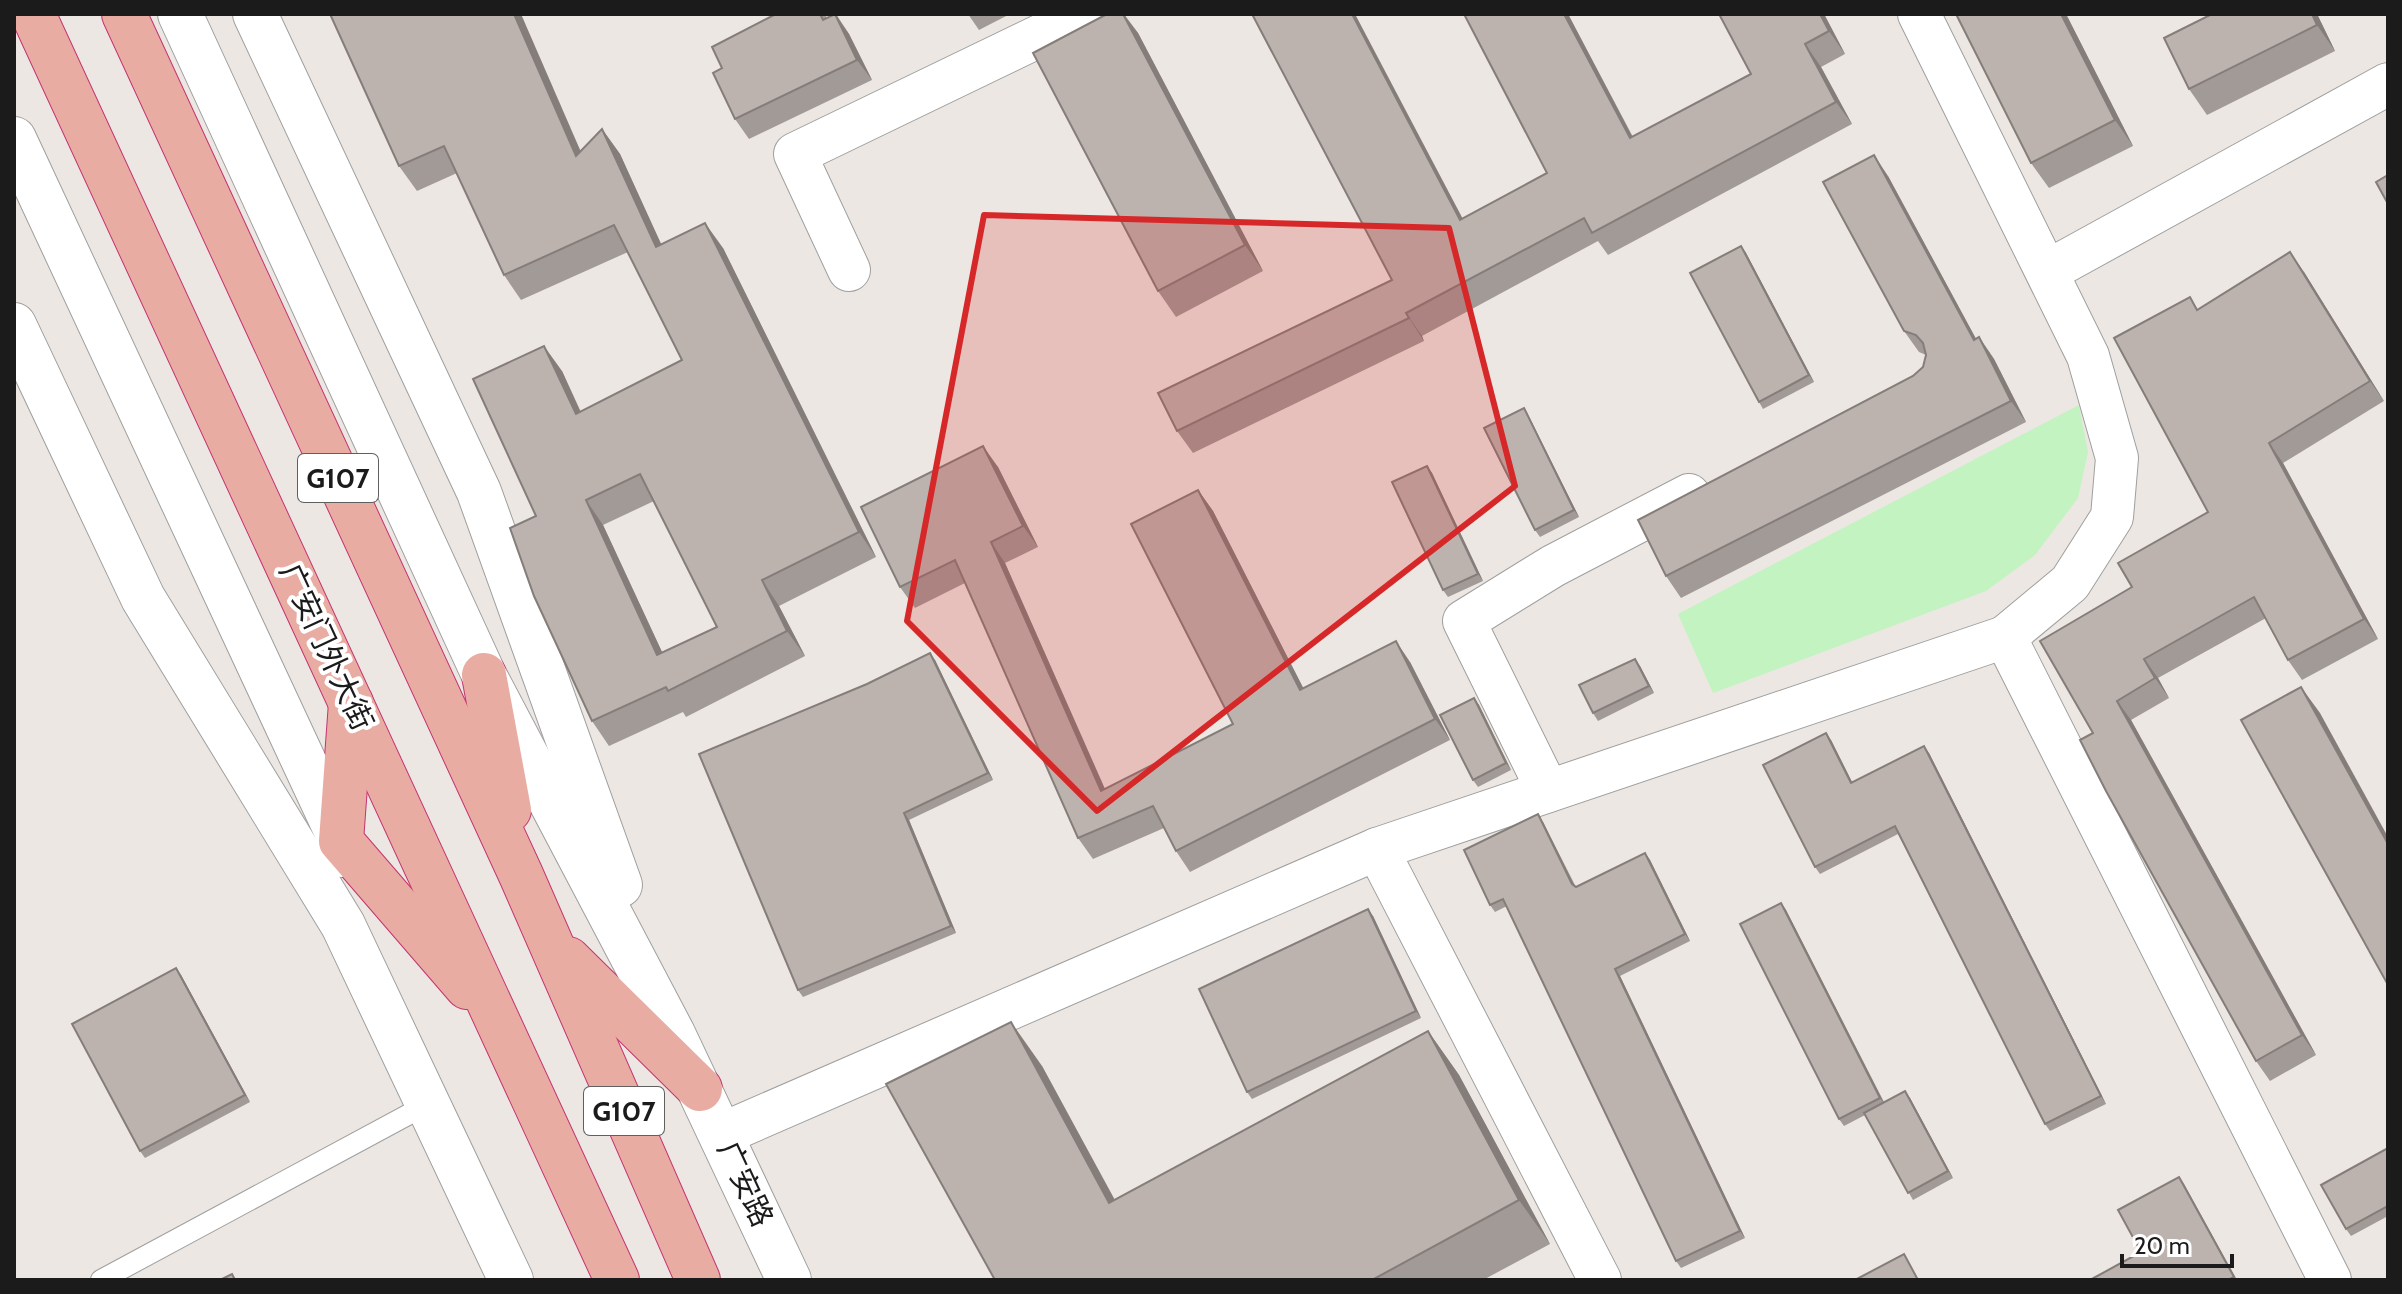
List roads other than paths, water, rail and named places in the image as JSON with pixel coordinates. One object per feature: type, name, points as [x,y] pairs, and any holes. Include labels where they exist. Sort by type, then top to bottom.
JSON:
[{"type":"highway","name":"广安门外大街","points":[[33,14],[617,1280]]},
{"type":"highway","name":"G107","points":[[124,14],[521,875],[698,1280]]},
{"type":"highway","points":[[484,675],[521,875]]},
{"type":"highway","points":[[351,701],[341,841],[499,1024]]},
{"type":"highway","points":[[551,942],[700,1089]]},
{"type":"street","points":[[180,14],[484,675],[700,1089]]},
{"type":"street","points":[[255,14],[479,492],[673,1034]]},
{"type":"street","points":[[849,270],[795,154],[1085,14]]},
{"type":"street","points":[[722,1134],[1377,849],[2005,637],[2070,583],[2112,517],[2117,458],[2088,356],[1919,14]]},
{"type":"street","points":[[2048,271],[2388,84]]},
{"type":"street","points":[[14,139],[341,841],[343,925]]},
{"type":"street","points":[[14,325],[143,598],[343,925],[511,1280]]},
{"type":"street","points":[[1548,791],[1464,621],[1553,566],[1717,480]]},
{"type":"street","points":[[2005,637],[2330,1280]]},
{"type":"street","points":[[1377,849],[1600,1280]]},
{"type":"street","name":"广安路","points":[[700,1089],[789,1280]]},
{"type":"lane","points":[[101,1280],[428,1104]]}]
